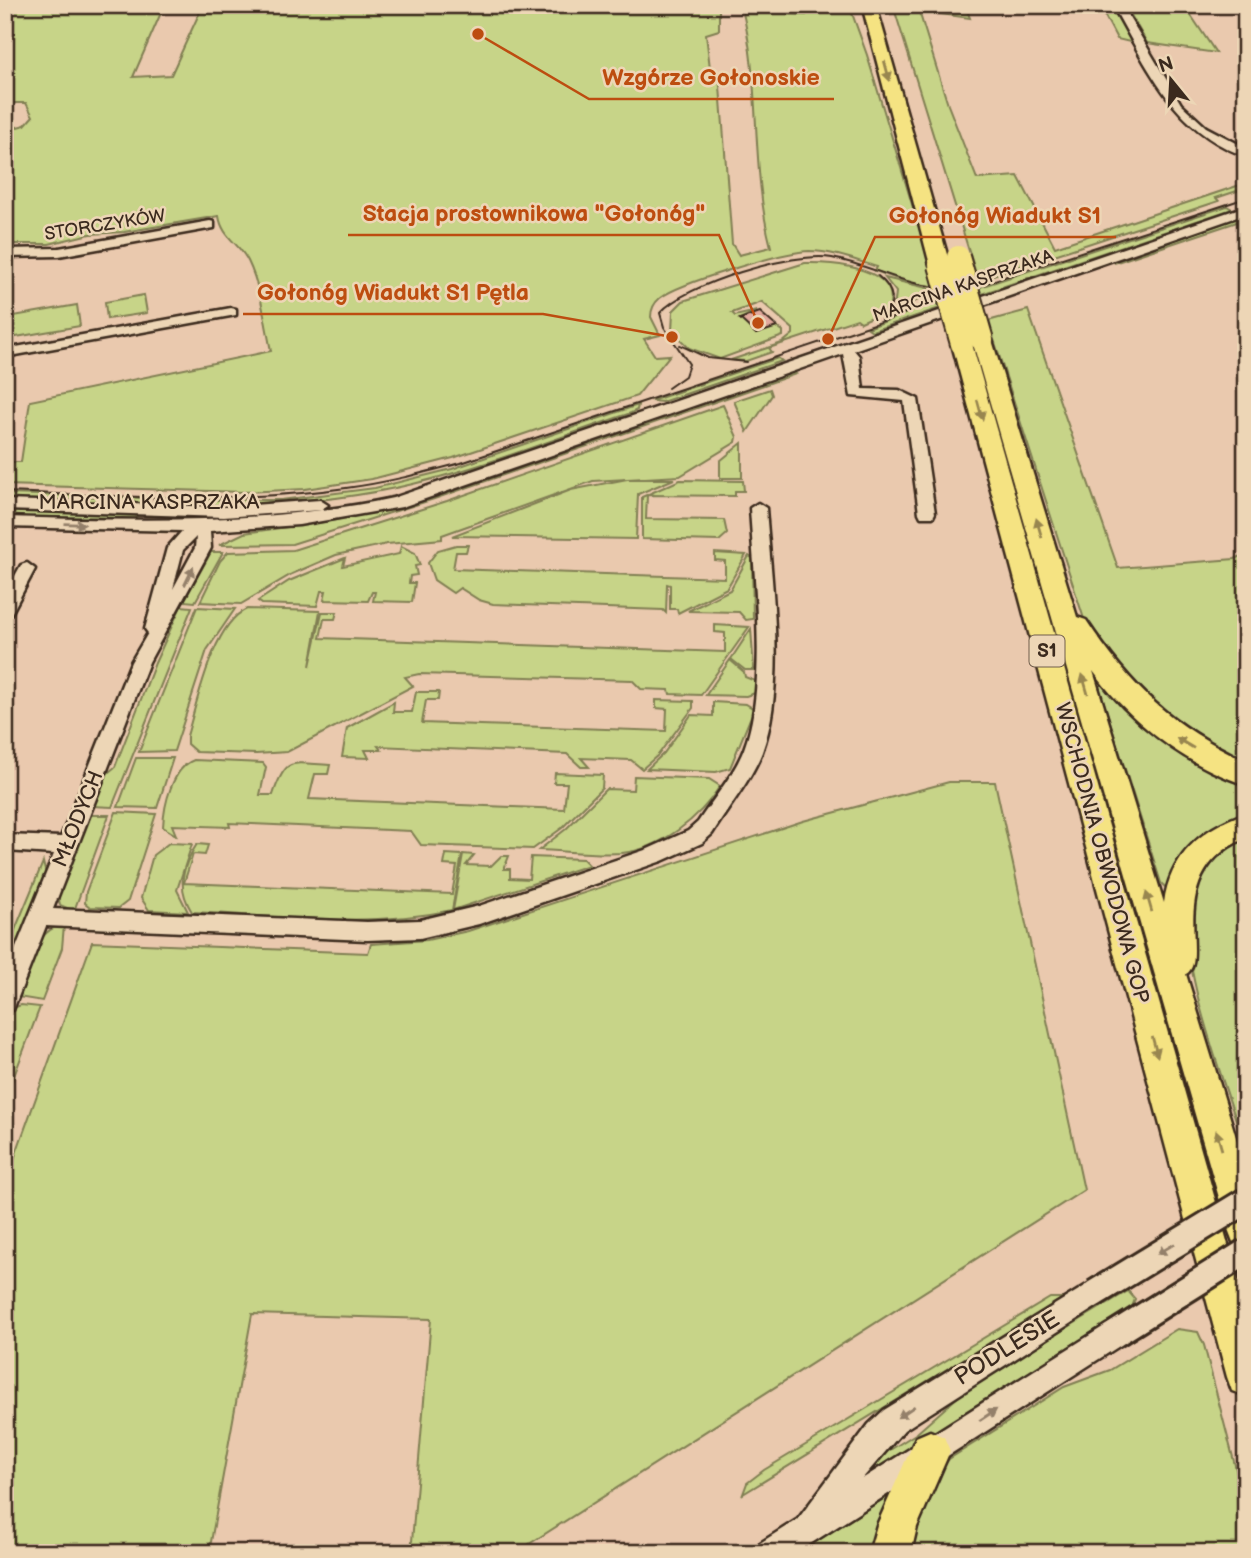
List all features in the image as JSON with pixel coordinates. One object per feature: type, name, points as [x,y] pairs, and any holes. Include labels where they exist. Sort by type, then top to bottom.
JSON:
[{"type":"highway","name":"WSCHODNIA OBWODOWA GOP","points":[[869,5],[951,255],[1246,1377]]},
{"type":"highway","points":[[885,5],[927,151]]},
{"type":"highway","name":"WSCHODNIA OBWODOWA GOP","points":[[972,342],[1058,594],[1246,1228]]},
{"type":"highway","points":[[1058,594],[1101,665],[1135,706],[1190,746],[1246,774]]},
{"type":"highway","points":[[1182,1014],[1176,916],[1178,891],[1184,876],[1209,845],[1225,833],[1246,825]]},
{"type":"highway","points":[[890,1553],[897,1525],[930,1451]]},
{"type":"street","points":[[1118,5],[1164,86],[1183,113],[1202,129],[1246,153]]},
{"type":"street","name":"MARCINA KASPRZAKA","points":[[5,505],[203,512],[271,510],[348,501],[428,485],[495,466],[1246,209]]},
{"type":"street","name":"STORCZYKÓW","points":[[5,253],[59,252],[210,225]]},
{"type":"street","points":[[5,353],[231,313]]},
{"type":"street","points":[[844,347],[852,356],[856,393],[900,394],[911,399],[927,513]]},
{"type":"street","name":"MARCINA KASPRZAKA","points":[[5,522],[197,528],[250,526],[382,506],[433,491],[495,466]]},
{"type":"street","points":[[39,917],[367,931],[420,929],[479,915],[656,855],[695,837],[725,801],[739,777],[752,754],[764,717],[765,648],[758,508]]},
{"type":"street","points":[[148,527],[175,548],[185,535],[197,528],[203,512]]},
{"type":"street","points":[[197,528],[204,534],[203,548],[250,526]]},
{"type":"street","name":"MŁODYCH","points":[[153,636],[175,548]]},
{"type":"street","name":"MŁODYCH","points":[[5,1003],[140,662],[153,636],[173,609],[203,548]]},
{"type":"street","points":[[5,610],[27,569]]},
{"type":"street","points":[[5,843],[67,846]]},
{"type":"street","name":"PODLESIE","points":[[803,1533],[879,1434],[894,1420],[1246,1201]]},
{"type":"street","name":"PODLESIE","points":[[770,1553],[1246,1252]]},
{"type":"green space","points":[[5,5],[178,5],[164,9],[160,15],[133,77],[171,75],[203,5],[719,5],[719,30],[706,34],[710,68],[719,73],[732,244],[739,255],[771,247],[760,186],[752,64],[741,5],[786,5],[788,14],[806,15],[806,5],[849,5],[867,55],[937,287],[906,282],[875,271],[877,267],[843,256],[809,251],[732,269],[688,284],[660,298],[655,304],[651,317],[660,335],[644,339],[655,356],[670,355],[637,396],[453,458],[372,479],[305,489],[244,492],[5,485],[5,462],[21,462],[30,401],[271,351],[252,271],[244,255],[227,235],[219,216],[124,232],[90,234],[49,244],[5,244],[5,130],[25,125],[33,116],[26,103],[5,103]]},
{"type":"green space","points":[[893,5],[965,5],[970,18],[919,11],[948,105],[977,179],[1018,176],[1055,247],[1246,183],[1246,188],[1216,198],[1219,201],[978,280]]},
{"type":"green space","points":[[1099,5],[1110,5],[1134,43],[1117,39]]},
{"type":"green space","points":[[1125,5],[1184,5],[1216,53],[1147,43]]},
{"type":"green space","points":[[1227,206],[1232,209],[872,331],[868,328],[940,300]]},
{"type":"green space","points":[[1246,215],[1246,219],[1114,263],[1117,260]]},
{"type":"green space","points":[[805,263],[847,266],[877,276],[886,285],[891,296],[888,310],[861,322],[857,319],[769,348],[772,352],[746,361],[731,360],[782,343],[793,334],[793,329],[762,302],[732,313],[735,316],[757,311],[740,319],[777,327],[783,331],[783,336],[720,359],[689,348],[672,331],[673,311],[683,301]]},
{"type":"green space","points":[[885,278],[940,291],[894,310],[896,292]]},
{"type":"green space","points":[[144,295],[147,313],[107,319],[105,302]]},
{"type":"green space","points":[[77,305],[80,326],[10,338],[8,317]]},
{"type":"green space","points":[[1028,310],[1118,568],[1235,559],[1246,554],[1246,768],[1156,715],[1085,622],[988,321]]},
{"type":"green space","points":[[778,358],[782,361],[662,402],[651,401]]},
{"type":"green space","points":[[792,371],[796,374],[434,499],[292,544],[219,545],[244,533],[331,521],[409,503]]},
{"type":"green space","points":[[770,389],[772,395],[747,432],[734,401]]},
{"type":"green space","points":[[638,405],[637,410],[631,413],[496,460],[382,491],[255,505],[159,505],[160,500],[281,500],[375,488],[452,469]]},
{"type":"green space","points":[[723,405],[737,437],[736,442],[680,476],[593,481],[442,535],[442,539],[387,544],[336,555],[292,574],[241,604],[200,602],[220,561],[228,552],[293,550],[447,501]]},
{"type":"green space","points":[[742,443],[742,478],[720,478],[720,461]]},
{"type":"green space","points":[[627,479],[674,479],[638,494],[636,539],[452,536],[571,490]]},
{"type":"green space","points":[[680,480],[743,481],[744,491],[735,491],[735,496],[647,495],[646,519],[724,520],[727,534],[719,541],[642,539],[642,497]]},
{"type":"green space","points":[[5,494],[145,498],[143,503],[151,504],[5,500]]},
{"type":"green space","points":[[5,510],[146,515],[137,516],[134,521],[5,517]]},
{"type":"green space","points":[[468,545],[466,552],[456,552],[453,569],[725,578],[725,561],[715,560],[715,553],[746,555],[727,588],[678,613],[677,609],[670,609],[670,585],[667,584],[666,613],[663,610],[493,604],[479,600],[460,588],[453,593],[434,580],[428,563],[438,550]]},
{"type":"green space","points":[[401,546],[415,553],[420,565],[415,566],[417,575],[410,576],[409,583],[415,583],[412,602],[373,601],[375,592],[372,592],[368,601],[324,600],[326,591],[321,591],[317,606],[262,604],[258,601],[289,581],[345,558],[343,566],[399,554]]},
{"type":"green space","points":[[211,552],[223,552],[195,602],[184,601]]},
{"type":"green space","points":[[749,556],[752,558],[753,619],[746,620],[739,612],[688,611],[730,590]]},
{"type":"green space","points":[[181,606],[192,607],[112,807],[92,806],[104,776],[115,767],[155,663]]},
{"type":"green space","points":[[197,607],[235,609],[207,650],[174,751],[139,752]]},
{"type":"green space","points":[[247,609],[320,611],[310,666],[322,612],[337,612],[335,619],[324,619],[320,638],[725,652],[725,633],[715,632],[715,625],[749,627],[701,695],[641,689],[632,680],[419,674],[405,677],[413,686],[287,752],[196,752],[187,744],[187,736],[208,665],[225,630],[235,617]]},
{"type":"green space","points":[[751,629],[754,670],[745,670],[731,659]]},
{"type":"green space","points":[[730,660],[744,672],[745,677],[755,681],[755,693],[746,696],[706,695]]},
{"type":"green space","points":[[1092,665],[1246,779],[1246,817],[1175,873],[1166,888],[1161,883]]},
{"type":"green space","points":[[416,692],[439,692],[438,700],[426,700],[422,723],[666,731],[667,709],[656,708],[656,700],[693,701],[693,708],[658,755],[642,769],[631,760],[581,758],[589,767],[581,767],[567,754],[378,746],[381,750],[365,750],[369,758],[342,757],[347,728],[394,702],[393,712],[412,712]]},
{"type":"green space","points":[[713,702],[746,704],[754,709],[730,768],[716,772],[647,769],[664,753],[691,715],[713,716]]},
{"type":"green space","points":[[136,758],[173,758],[157,808],[118,807]]},
{"type":"green space","points":[[194,760],[263,763],[266,767],[260,795],[273,795],[286,768],[306,763],[330,765],[328,774],[315,774],[309,799],[564,809],[567,783],[554,783],[555,773],[603,775],[602,788],[562,828],[533,849],[421,845],[411,831],[229,823],[230,827],[172,825],[176,835],[163,827],[167,798],[180,771]]},
{"type":"green space","points":[[634,776],[709,779],[720,786],[702,809],[678,830],[637,850],[591,853],[539,850],[566,829],[606,789],[633,790]]},
{"type":"green space","points":[[949,782],[995,782],[1084,1190],[515,1553],[411,1553],[431,1319],[252,1314],[209,1553],[5,1553],[5,1184],[92,942],[368,953],[371,944],[427,940],[468,931],[803,821]]},
{"type":"green space","points":[[116,812],[156,814],[128,901],[119,908],[90,907],[85,903],[86,892]]},
{"type":"green space","points":[[89,815],[109,815],[74,911],[60,905],[58,895]]},
{"type":"green space","points":[[1246,835],[1246,1150],[1203,1016],[1188,942],[1187,911],[1192,885],[1202,869],[1215,856]]},
{"type":"green space","points":[[169,843],[192,844],[177,890],[188,912],[149,910],[141,898],[153,855]]},
{"type":"green space","points":[[197,844],[208,845],[205,855],[193,854],[184,883],[452,894],[457,866],[444,865],[446,854],[462,855],[452,910],[388,918],[322,919],[192,912],[184,895],[183,878],[187,861]]},
{"type":"green space","points":[[463,854],[474,855],[466,865],[491,866],[501,856],[509,856],[504,869],[510,869],[510,878],[529,879],[531,857],[583,859],[589,865],[453,910]]},
{"type":"green space","points":[[43,862],[46,875],[5,978],[5,954]]},
{"type":"green space","points":[[64,925],[62,948],[42,1001],[18,997],[39,943],[45,934]]},
{"type":"green space","points":[[21,1005],[40,1007],[5,1100],[5,1028],[13,1008]]},
{"type":"green space","points":[[1128,1291],[1135,1299],[1132,1307],[878,1467],[873,1465],[874,1460],[917,1433],[969,1387]]},
{"type":"green space","points":[[1050,1298],[1063,1298],[743,1494],[747,1483],[764,1470]]},
{"type":"green space","points":[[1177,1329],[1198,1332],[1204,1345],[1246,1508],[1246,1553],[903,1553],[929,1487],[949,1459],[1064,1387],[1110,1370]]},
{"type":"green space","points":[[896,1491],[882,1553],[798,1553]]},
{"type":"building","points":[[760,312],[777,327],[756,334],[740,319]]},
{"type":"tram line","points":[[5,492],[176,498],[261,496],[346,488],[418,474],[461,463],[898,316],[943,297],[1246,198]]},
{"type":"tram line","points":[[668,388],[685,376],[689,364],[664,327],[660,313],[673,302],[715,281],[767,265],[814,257],[832,258],[906,281],[952,288]]},
{"type":"tram line","points":[[878,276],[888,287],[892,298],[890,309],[881,320]]},
{"type":"tram line","points":[[680,345],[708,358],[747,362]]},
{"type":"place","name":"Wzgórze Gołonoskie","points":[[478,34]]},
{"type":"place","name":"Stacja prostownikowa \"Gołonóg\"","points":[[758,323]]},
{"type":"place","name":"Gołonóg Wiadukt S1 Pętla","points":[[672,337]]},
{"type":"place","name":"Gołonóg Wiadukt S1","points":[[828,339]]}]
